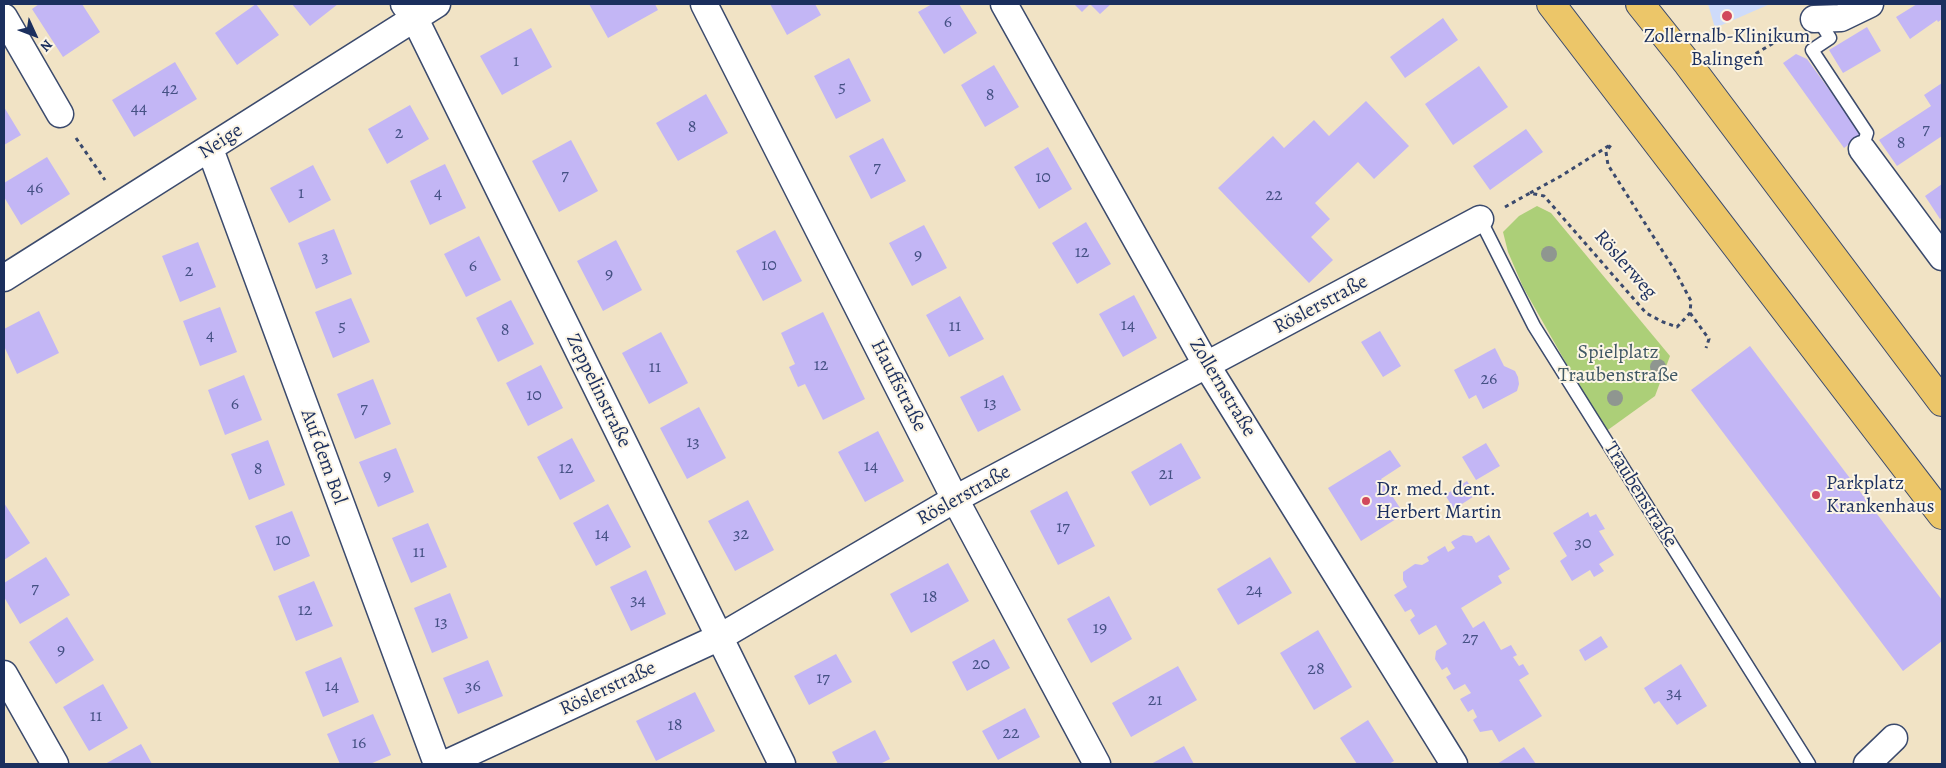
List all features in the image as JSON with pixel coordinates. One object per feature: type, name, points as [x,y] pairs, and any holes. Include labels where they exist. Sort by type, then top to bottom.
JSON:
[{"type":"highway","points":[[1551,4],[1942,515]]},
{"type":"highway","points":[[1640,4],[1688,64],[1942,402]]},
{"type":"street","name":"Neige","points":[[4,278],[210,149],[409,10],[437,4]]},
{"type":"street","name":"Hauffstraße","points":[[704,4],[955,500],[1097,764]]},
{"type":"street","name":"Zollernstraße","points":[[1004,4],[1207,366],[1454,764]]},
{"type":"street","points":[[1826,15],[1870,4]]},
{"type":"street","name":"Zeppelinstraße","points":[[409,10],[782,764]]},
{"type":"street","points":[[4,17],[60,114]]},
{"type":"street","points":[[1862,148],[1942,257]]},
{"type":"street","name":"Auf dem Bol","points":[[210,149],[436,764]]},
{"type":"street","name":"Röslerstraße","points":[[445,764],[720,637],[955,500],[1480,220]]},
{"type":"street","points":[[4,674],[55,764]]},
{"type":"street","points":[[1867,764],[1894,738]]},
{"type":"lane","points":[[1826,15],[1830,38],[1812,50],[1866,133],[1862,148]]},
{"type":"lane","name":"Traubenstraße","points":[[1480,220],[1534,326],[1809,764]]},
{"type":"path","points":[[1742,62],[1826,15]]},
{"type":"path","points":[[60,114],[122,204]]},
{"type":"path","name":"Röslerweg","points":[[1610,145],[1606,152],[1608,165],[1684,286],[1691,301],[1690,313],[1677,327],[1646,313],[1544,196],[1530,193],[1610,145]]},
{"type":"path","points":[[1480,220],[1530,193]]},
{"type":"path","points":[[1690,313],[1709,339],[1706,348]]},
{"type":"shaded area","name":"Zollernalb-Klinikum Balingen","points":[[1708,4],[1770,4],[1715,28]]},
{"type":"green space","name":"Spielplatz Traubenstraße","points":[[1537,206],[1551,213],[1670,356],[1655,396],[1605,432],[1523,287],[1508,252],[1503,232],[1519,216]]},
{"type":"building","points":[[39,4],[82,4],[100,32],[63,57],[32,9]]},
{"type":"building","points":[[256,4],[279,35],[237,65],[215,33]]},
{"type":"building","points":[[292,4],[338,4],[310,26]]},
{"type":"building","points":[[589,4],[655,4],[658,10],[608,38]]},
{"type":"building","points":[[770,4],[815,4],[821,15],[787,35]]},
{"type":"building","points":[[932,4],[959,4],[977,33],[944,54],[918,12]]},
{"type":"building","points":[[1074,4],[1090,4],[1082,12]]},
{"type":"building","points":[[1090,4],[1111,4],[1100,14]]},
{"type":"building","points":[[1917,4],[1940,4],[1942,7],[1942,19],[1938,22],[1937,20],[1910,39],[1896,17]]},
{"type":"building","points":[[1443,18],[1458,40],[1405,78],[1390,57]]},
{"type":"building","points":[[1867,27],[1881,51],[1843,73],[1829,50]]},
{"type":"building","points":[[531,28],[552,67],[502,95],[480,56]]},
{"type":"building","points":[[1796,54],[1807,59],[1862,135],[1844,148],[1783,63]]},
{"type":"building","points":[[849,58],[871,101],[836,119],[814,76]]},
{"type":"building","points":[[175,62],[197,99],[134,137],[112,100]]},
{"type":"building","points":[[994,65],[1019,107],[985,127],[961,85]]},
{"type":"building","points":[[1479,66],[1508,107],[1453,145],[1425,104]]},
{"type":"building","points":[[1942,83],[1942,136],[1897,166],[1879,140],[1931,106],[1924,95]]},
{"type":"building","points":[[706,94],[728,133],[678,161],[656,123]]},
{"type":"building","points":[[1366,101],[1409,146],[1374,179],[1358,162],[1315,203],[1330,219],[1311,237],[1333,260],[1309,283],[1218,188],[1273,136],[1284,148],[1314,120],[1329,136]]},
{"type":"building","points":[[410,105],[429,139],[387,164],[368,129]]},
{"type":"building","points":[[4,107],[21,135],[4,145]]},
{"type":"building","points":[[1526,129],[1543,152],[1490,190],[1473,166]]},
{"type":"building","points":[[883,138],[906,181],[871,199],[849,156]]},
{"type":"building","points":[[571,140],[598,191],[559,212],[532,161]]},
{"type":"building","points":[[1048,147],[1072,189],[1039,209],[1014,167]]},
{"type":"building","points":[[47,157],[70,194],[21,225],[4,197],[4,183]]},
{"type":"building","points":[[445,164],[466,208],[430,225],[410,181]]},
{"type":"building","points":[[313,165],[331,200],[289,223],[270,188]]},
{"type":"building","points":[[1942,184],[1942,217],[1940,219],[1925,196]]},
{"type":"building","points":[[1086,222],[1111,264],[1077,284],[1052,243]]},
{"type":"building","points":[[924,225],[947,268],[912,286],[889,243]]},
{"type":"building","points":[[334,229],[352,274],[316,289],[298,243]]},
{"type":"building","points":[[775,230],[802,281],[763,301],[736,251]]},
{"type":"building","points":[[479,236],[501,280],[466,297],[444,254]]},
{"type":"building","points":[[616,240],[642,290],[603,311],[577,261]]},
{"type":"building","points":[[198,242],[216,287],[180,302],[162,256]]},
{"type":"building","points":[[1134,295],[1157,338],[1123,357],[1099,314]]},
{"type":"building","points":[[960,296],[984,339],[949,357],[926,315]]},
{"type":"building","points":[[351,298],[370,342],[333,358],[315,312]]},
{"type":"building","points":[[511,300],[534,344],[498,362],[476,318]]},
{"type":"building","points":[[220,307],[237,352],[200,366],[183,321]]},
{"type":"building","points":[[39,311],[59,353],[17,374],[4,346],[4,329]]},
{"type":"building","points":[[823,312],[865,399],[823,420],[805,384],[798,387],[789,367],[795,364],[781,333]]},
{"type":"building","points":[[1380,331],[1401,366],[1383,377],[1361,342]]},
{"type":"building","points":[[661,332],[688,383],[649,404],[622,353]]},
{"type":"building","name":"Parkplatz Krankenhaus","points":[[1750,346],[1942,600],[1942,641],[1903,671],[1691,390]]},
{"type":"building","points":[[1495,348],[1504,366],[1515,371],[1519,384],[1517,391],[1483,409],[1476,395],[1469,399],[1454,370]]},
{"type":"building","points":[[541,365],[563,408],[528,426],[506,383]]},
{"type":"building","points":[[244,375],[262,420],[225,435],[208,390]]},
{"type":"building","points":[[1003,375],[1021,410],[978,432],[960,397]]},
{"type":"building","points":[[373,379],[391,424],[355,439],[337,394]]},
{"type":"building","points":[[699,407],[726,458],[687,479],[660,428]]},
{"type":"building","points":[[878,431],[904,481],[865,502],[838,452]]},
{"type":"building","points":[[572,438],[595,481],[560,500],[537,457]]},
{"type":"building","points":[[268,440],[285,485],[249,500],[231,454]]},
{"type":"building","points":[[1181,443],[1201,478],[1150,506],[1131,472]]},
{"type":"building","points":[[1486,443],[1500,466],[1476,480],[1462,457]]},
{"type":"building","points":[[396,448],[414,492],[378,507],[359,462]]},
{"type":"building","name":"Dr. med. dent. Herbert Martin","points":[[1390,450],[1401,466],[1381,479],[1404,514],[1361,541],[1328,488]]},
{"type":"building","points":[[1467,481],[1476,495],[1454,509],[1445,495]]},
{"type":"building","points":[[1067,491],[1095,546],[1058,565],[1030,511]]},
{"type":"building","points":[[748,500],[774,550],[735,571],[708,521]]},
{"type":"building","points":[[4,503],[30,543],[4,560]]},
{"type":"building","points":[[608,504],[631,547],[596,566],[573,523]]},
{"type":"building","points":[[292,511],[310,556],[274,571],[255,526]]},
{"type":"building","points":[[1588,512],[1590,517],[1596,514],[1605,529],[1599,531],[1614,555],[1599,564],[1604,571],[1594,577],[1590,570],[1572,581],[1560,561],[1567,556],[1553,533]]},
{"type":"building","points":[[428,523],[447,567],[411,583],[392,538]]},
{"type":"building","points":[[1463,535],[1472,536],[1476,543],[1489,535],[1510,569],[1498,576],[1502,583],[1461,608],[1473,628],[1484,621],[1501,650],[1511,645],[1517,655],[1513,657],[1519,666],[1523,664],[1529,674],[1519,680],[1542,716],[1499,742],[1492,730],[1480,732],[1473,720],[1477,717],[1473,709],[1468,712],[1460,699],[1471,693],[1465,684],[1454,690],[1446,677],[1451,674],[1447,667],[1442,670],[1435,659],[1436,651],[1447,644],[1436,625],[1419,635],[1410,620],[1415,616],[1411,609],[1405,612],[1394,595],[1407,587],[1403,580],[1403,572],[1415,564],[1422,565],[1429,561],[1427,557],[1445,546],[1448,552],[1455,548],[1451,542]]},
{"type":"building","points":[[46,557],[70,595],[20,624],[4,597],[4,583]]},
{"type":"building","points":[[1270,557],[1292,593],[1238,625],[1217,589]]},
{"type":"building","points":[[948,563],[969,601],[911,633],[890,594]]},
{"type":"building","points":[[646,570],[666,614],[631,631],[610,587]]},
{"type":"building","points":[[314,581],[333,626],[296,641],[278,596]]},
{"type":"building","points":[[450,593],[468,638],[432,653],[414,608]]},
{"type":"building","points":[[1109,596],[1132,639],[1091,663],[1067,619]]},
{"type":"building","points":[[67,617],[94,660],[56,684],[29,642]]},
{"type":"building","points":[[1318,630],[1352,687],[1314,710],[1280,653]]},
{"type":"building","points":[[1601,636],[1608,647],[1585,661],[1579,650]]},
{"type":"building","points":[[994,639],[1010,668],[967,691],[952,662]]},
{"type":"building","points":[[836,654],[852,682],[809,705],[794,676]]},
{"type":"building","points":[[341,657],[359,702],[323,717],[305,672]]},
{"type":"building","points":[[488,660],[503,696],[458,714],[443,678]]},
{"type":"building","points":[[1681,664],[1707,706],[1677,725],[1659,701],[1654,704],[1644,688]]},
{"type":"building","points":[[1178,666],[1197,700],[1131,737],[1112,703]]},
{"type":"building","points":[[103,684],[128,728],[89,751],[63,707]]},
{"type":"building","points":[[695,692],[715,731],[656,761],[636,721]]},
{"type":"building","points":[[1025,708],[1040,737],[998,760],[982,731]]},
{"type":"building","points":[[373,714],[391,755],[370,764],[340,764],[327,734]]},
{"type":"building","points":[[1368,720],[1394,761],[1389,764],[1357,764],[1340,738]]},
{"type":"building","points":[[875,730],[890,759],[880,764],[838,764],[832,752]]},
{"type":"building","points":[[141,744],[152,764],[105,764]]},
{"type":"building","points":[[1184,746],[1194,764],[1151,764]]},
{"type":"building","points":[[1524,747],[1536,764],[1497,764]]},
{"type":"place","name":"Zollernalb-Klinikum Balingen","points":[[1727,16]]},
{"type":"place","name":"Parkplatz Krankenhaus","points":[[1816,495]]},
{"type":"place","name":"Dr. med. dent. Herbert Martin","points":[[1366,501]]}]
